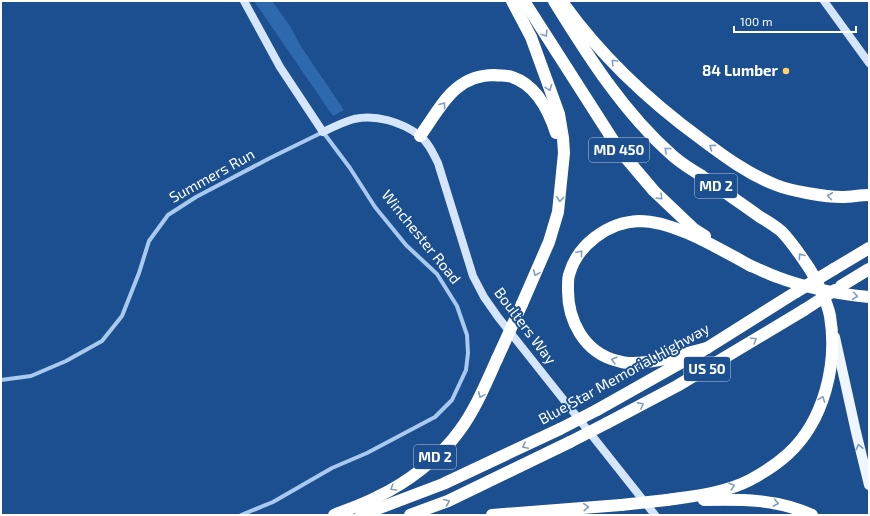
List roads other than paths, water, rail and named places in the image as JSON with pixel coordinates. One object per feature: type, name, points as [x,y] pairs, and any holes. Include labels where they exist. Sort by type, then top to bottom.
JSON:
[{"type":"highway","points":[[512,1],[531,37],[559,114],[563,138],[563,174]]},
{"type":"highway","name":"MD 450","points":[[524,1],[620,151],[654,191],[694,229],[751,266],[777,277],[798,284],[837,293],[869,297]]},
{"type":"highway","name":"MD 2","points":[[492,515],[667,500],[701,495],[748,481],[772,467],[789,454],[814,419],[829,381],[832,340],[828,307],[808,266],[796,249],[780,231],[674,157],[647,132],[591,61],[554,1]]},
{"type":"highway","points":[[562,1],[593,40],[631,80],[682,125],[744,170],[777,185],[813,193],[841,197],[869,195]]},
{"type":"highway","points":[[420,136],[446,100],[457,88],[470,80],[485,75],[511,76],[522,81],[540,98],[550,116],[557,135],[563,174]]},
{"type":"highway","name":"MD 2","points":[[334,515],[378,497],[408,479],[437,456],[460,431],[497,359],[549,242],[558,212],[563,174]]},
{"type":"highway","points":[[707,348],[650,362],[628,364],[608,359],[591,348],[578,332],[571,316],[568,296],[568,276],[578,255],[596,236],[614,226],[638,221],[662,224],[683,231],[751,266]]},
{"type":"highway","name":"Blue Star Memorial Highway","points":[[361,515],[443,484],[597,410],[707,348],[869,248]]},
{"type":"highway","name":"US 50","points":[[410,515],[448,501],[570,442],[677,386],[869,269]]},
{"type":"highway","points":[[667,500],[761,500],[784,505],[812,515]]},
{"type":"main road","points":[[830,316],[869,485]]},
{"type":"street","name":"Winchester Road","points":[[241,515],[273,502],[332,468],[366,453],[435,417],[452,400],[466,370],[468,354],[467,335],[457,306],[437,274],[406,245],[376,207],[280,68],[244,1]]},
{"type":"street","points":[[824,1],[869,63]]},
{"type":"street","name":"Boulters Way","points":[[323,132],[351,120],[369,118],[383,119],[393,122],[420,136],[430,147],[438,163],[473,276],[484,297],[498,317],[655,515]]},
{"type":"street","name":"Summers Run","points":[[1,380],[31,376],[66,361],[102,341],[122,316],[140,273],[149,241],[168,215],[210,190],[323,132]]},
{"type":"place","name":"84 Lumber","points":[[786,71]]}]
